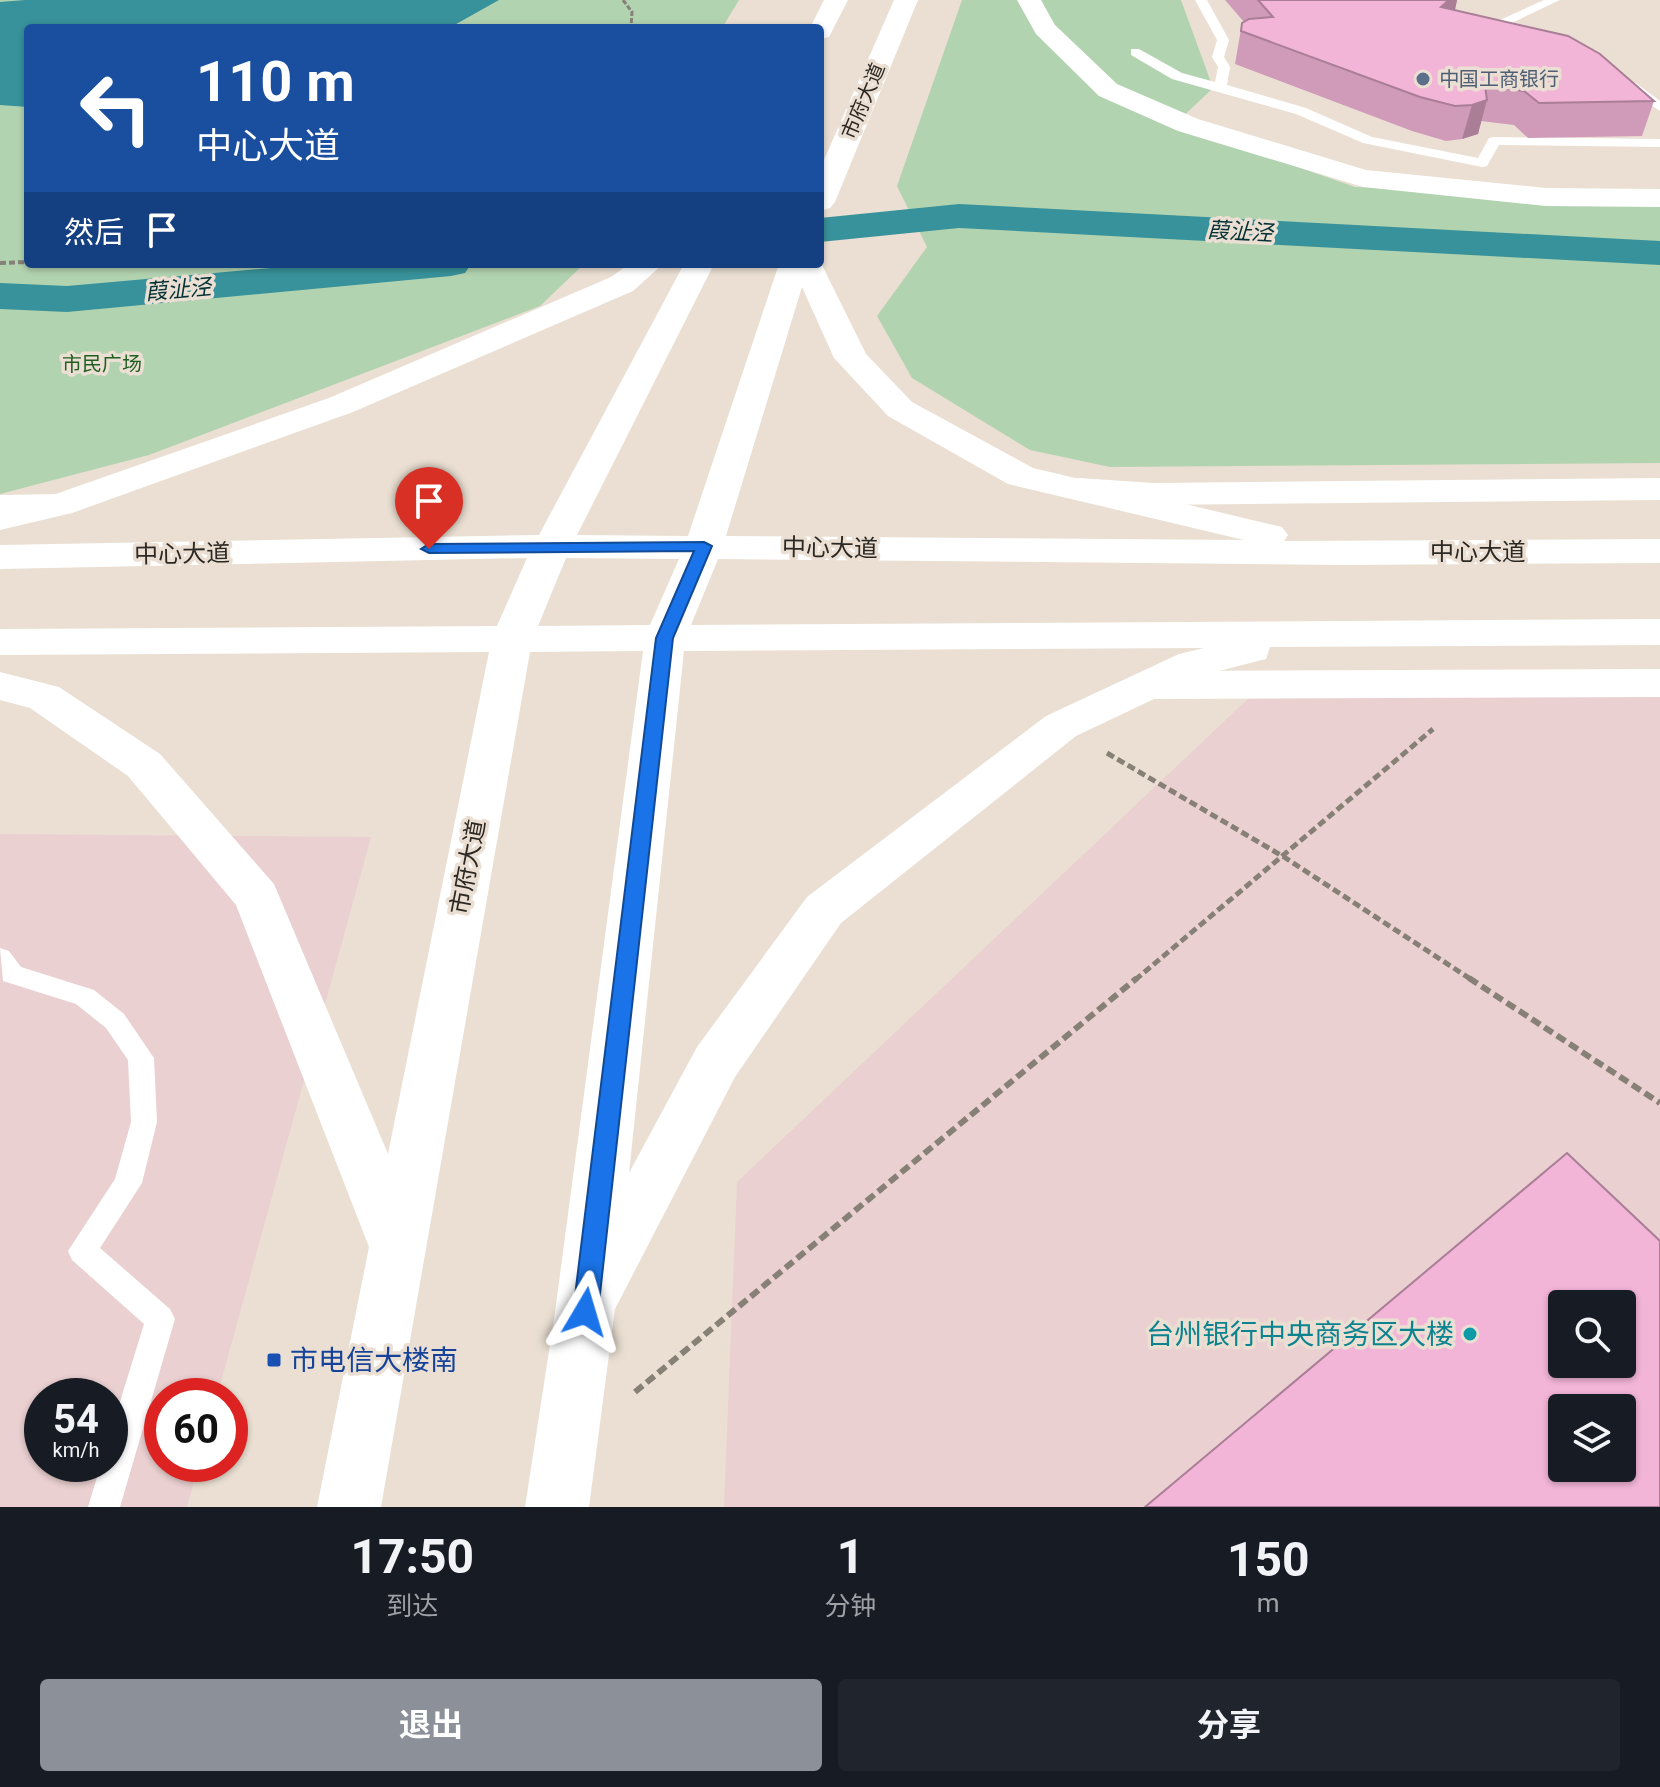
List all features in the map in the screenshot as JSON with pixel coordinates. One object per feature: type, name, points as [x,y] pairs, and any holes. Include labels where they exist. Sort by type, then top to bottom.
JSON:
[{"type":"main road","points":[[824,24],[836,0]]},
{"type":"main road","name":"市府大道","points":[[824,192],[906,0]]},
{"type":"main road","points":[[1029,0],[1045,29],[1108,90],[1188,125],[1363,178],[1546,197],[1660,198]]},
{"type":"main road","points":[[560,1479],[585,1312],[665,638],[704,546],[793,268]]},
{"type":"main road","points":[[809,268],[851,358],[900,409],[1021,476],[1345,553]]},
{"type":"main road","name":"市府大道","points":[[349,1507],[512,638],[552,546],[694,273]]},
{"type":"main road","points":[[0,519],[59,505],[341,405],[635,274]]},
{"type":"main road","points":[[1072,488],[1154,494],[1660,489]]},
{"type":"main road","points":[[0,506],[59,505]]},
{"type":"main road","name":"中心大道","points":[[0,557],[552,546],[1345,553],[1660,551]]},
{"type":"main road","points":[[0,642],[1660,632]]},
{"type":"main road","points":[[585,1312],[716,1062],[824,910],[1061,726],[1194,664],[1312,634]]},
{"type":"main road","points":[[1149,685],[1660,683]]},
{"type":"main road","points":[[15,693],[144,765],[257,897],[397,1245]]},
{"type":"lane","points":[[1201,0],[1223,40],[1218,57],[1224,67],[1220,87]]},
{"type":"lane","points":[[1501,24],[1554,0]]},
{"type":"lane","points":[[1457,17],[1501,24],[1522,33]]},
{"type":"lane","points":[[1135,52],[1177,76],[1301,111],[1368,140],[1482,163],[1494,141],[1660,143]]},
{"type":"lane","points":[[1618,80],[1660,107]]},
{"type":"lane","points":[[0,958],[12,974],[39,979],[85,997],[115,1021],[141,1058],[144,1122],[128,1183],[82,1251],[160,1319],[104,1507]]},
{"type":"path","points":[[623,0],[632,12],[631,24]]},
{"type":"path","points":[[0,263],[24,262]]},
{"type":"path","points":[[560,1479],[1486,683]]},
{"type":"path","points":[[1061,726],[1284,857],[1660,1103]]},
{"type":"shaded area","points":[[1252,695],[1660,695],[1660,1507],[724,1507],[737,1182]]},
{"type":"shaded area","points":[[0,834],[371,837],[222,1378],[144,1378],[144,1482],[194,1482],[187,1507],[0,1507]]},
{"type":"green space","name":"市民广场","points":[[0,0],[739,0],[724,24],[24,24],[24,268],[580,268],[540,306],[149,455],[0,494]]},
{"type":"green space","points":[[962,0],[1181,0],[1213,88],[1175,124],[1355,187],[1660,196],[1660,463],[1110,467],[1030,450],[912,378],[877,316],[927,247],[897,186]]},
{"type":"water","points":[[499,0],[456,24],[24,24],[24,107],[0,105],[0,2]]},
{"type":"building","points":[[1258,0],[1449,0],[1441,7],[1568,36],[1600,54],[1654,101],[1539,103],[1524,91],[1485,86],[1487,100],[1455,106],[1420,97],[1241,31],[1242,23],[1249,19],[1273,17]]},
{"type":"building","name":"台州银行中央商务区大楼","points":[[1567,1153],[1660,1241],[1660,1507],[1145,1507]]},
{"type":"waterway","name":"葭沚泾","points":[[824,230],[959,216],[1660,253]]},
{"type":"waterway","name":"葭沚泾","points":[[0,296],[67,299],[407,268]]},
{"type":"place","name":"中国工商银行","points":[[1423,79]]},
{"type":"place","name":"台州银行中央商务区大楼","points":[[1470,1334]]},
{"type":"place","name":"市电信大楼南","points":[[274,1360]]},
{"type":"route","points":[[429,549],[704,546],[665,638],[585,1312]]}]
